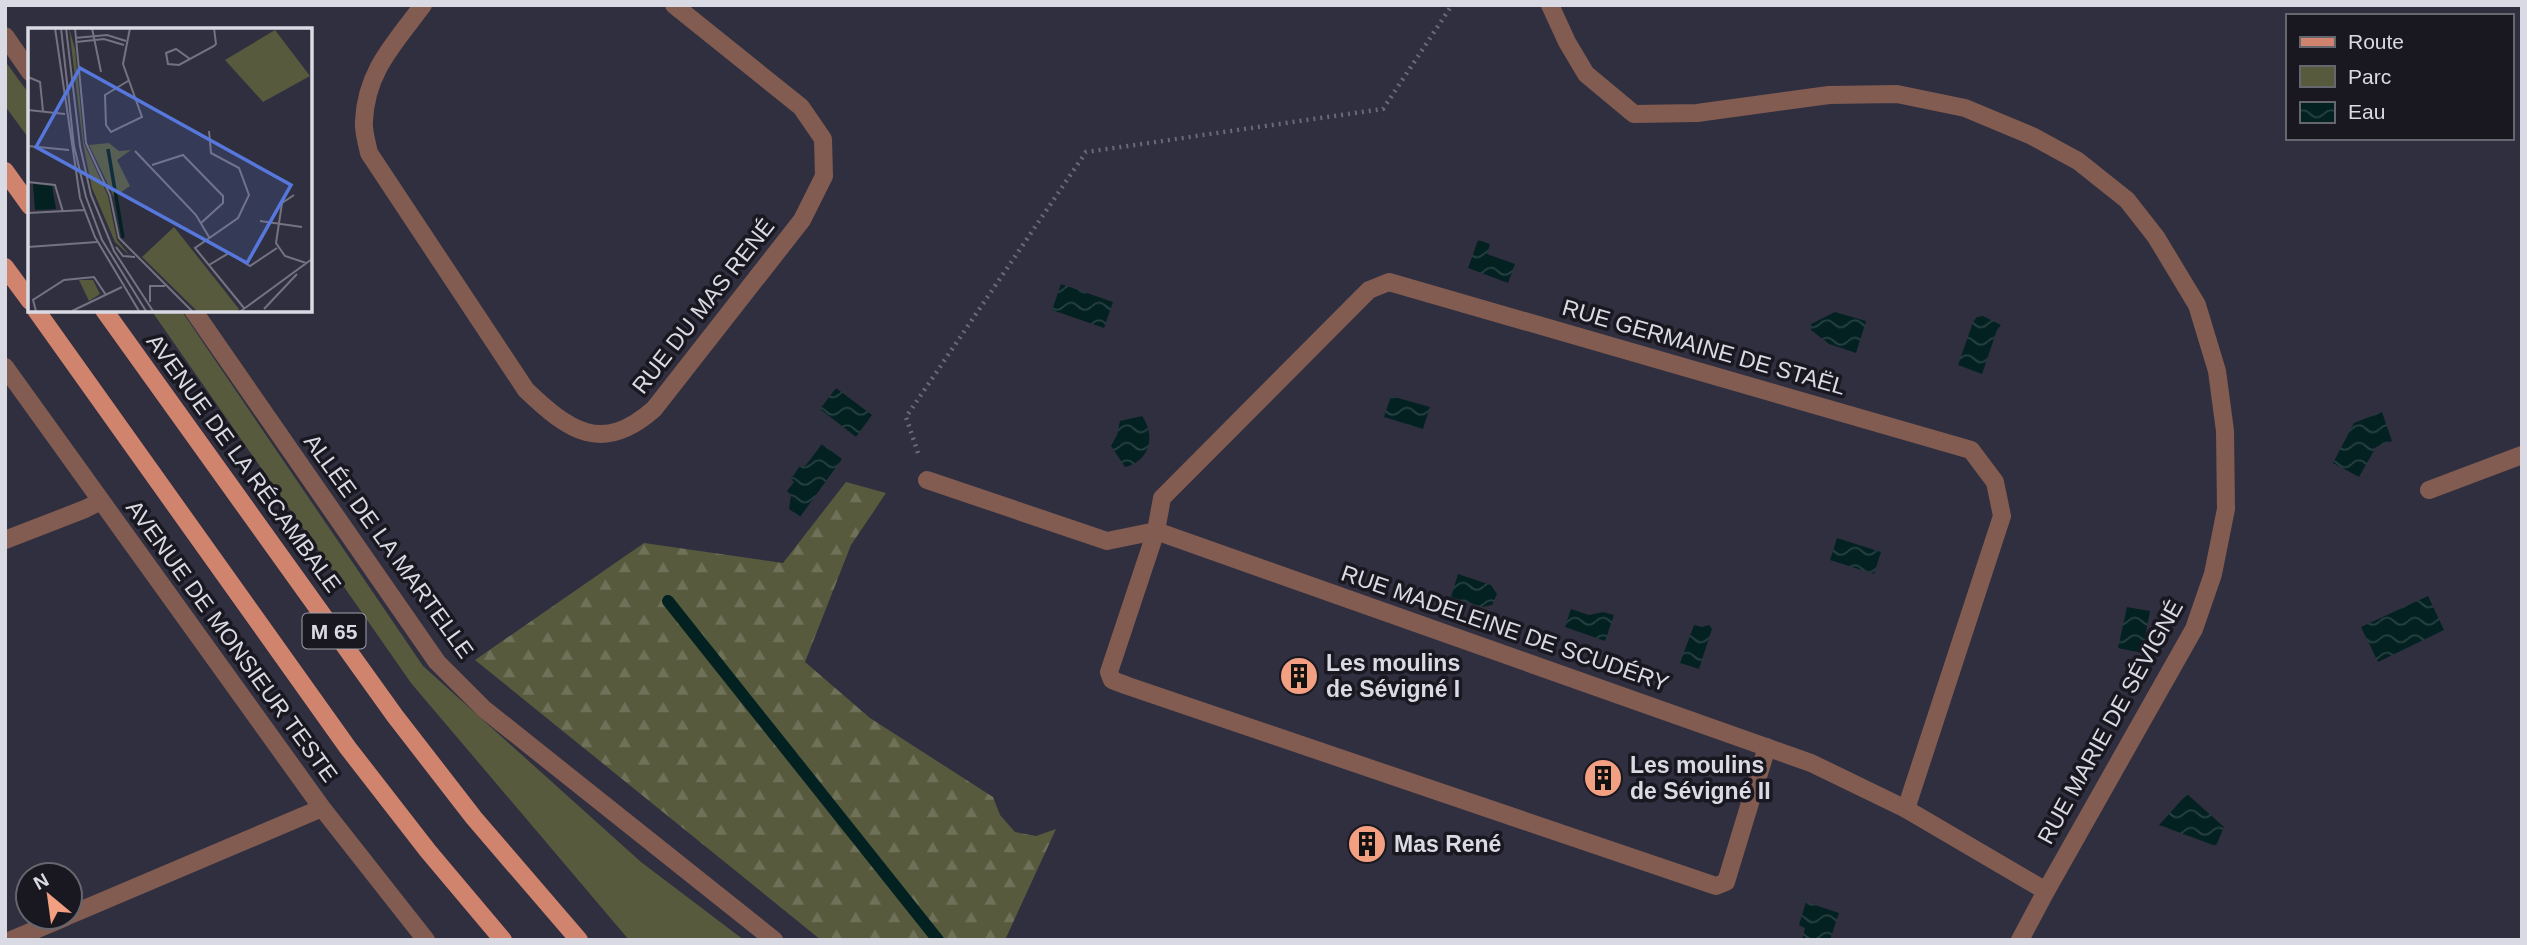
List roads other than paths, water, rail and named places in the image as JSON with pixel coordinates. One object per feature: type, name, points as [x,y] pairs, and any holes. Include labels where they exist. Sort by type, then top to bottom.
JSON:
[{"type":"main road","points":[[5,172],[28,203]]},
{"type":"main road","points":[[5,267],[28,298]]},
{"type":"main road","name":"M 65","points":[[37,312],[348,748],[428,851],[503,940]]},
{"type":"main road","name":"AVENUE DE LA RÉCAMBALE","points":[[105,312],[395,716],[474,818],[579,940]]},
{"type":"street","name":"RUE DU MAS RENÉ","points":[[423,5],[373,75],[363,123],[369,153],[526,390],[546,410],[580,432],[611,434],[641,421],[654,408],[802,220],[824,176],[823,139],[801,107],[674,5]]},
{"type":"street","name":"RUE MARIE DE SÉVIGNÉ","points":[[1549,5],[1586,74],[1634,114],[1697,113],[1829,95],[1897,94],[1965,108],[2032,136],[2078,161],[2127,200],[2156,237],[2197,305],[2217,371],[2225,431],[2226,509],[2213,574],[2194,629],[2020,940]]},
{"type":"street","points":[[5,37],[28,69]]},
{"type":"street","name":"RUE GERMAINE DE STAËL","points":[[1767,747],[1726,882],[1716,886],[1128,686],[1112,680],[1109,672],[1156,531],[1162,498],[1369,290],[1389,282],[1971,450],[1995,482],[2002,516],[1906,809]]},
{"type":"street","name":"ALLÉE DE LA MARTELLE","points":[[194,312],[437,662],[490,714],[774,940]]},
{"type":"street","name":"AVENUE DE MONSIEUR TESTE","points":[[5,367],[322,807],[426,940]]},
{"type":"street","points":[[2429,490],[2522,455]]},
{"type":"street","points":[[927,480],[1107,541],[1156,531]]},
{"type":"street","points":[[5,540],[101,501]]},
{"type":"street","name":"RUE MADELEINE DE SCUDÉRY","points":[[1156,531],[1811,763],[1906,809],[2046,891]]},
{"type":"street","points":[[84,909],[322,807]]},
{"type":"street","points":[[11,940],[32,931]]},
{"type":"water","points":[[1478,240],[1490,244],[1487,254],[1515,264],[1508,283],[1468,268]]},
{"type":"water","points":[[1061,284],[1113,302],[1104,328],[1052,310]]},
{"type":"water","points":[[1835,312],[1866,321],[1856,353],[1829,344],[1811,330],[1811,324]]},
{"type":"water","points":[[1983,316],[2001,325],[1982,374],[1958,365],[1973,322],[1977,317]]},
{"type":"water","points":[[836,388],[872,415],[856,437],[820,409]]},
{"type":"water","points":[[1391,396],[1430,407],[1423,429],[1384,417]]},
{"type":"water","points":[[2382,412],[2392,441],[2376,447],[2359,477],[2333,463],[2354,423]]},
{"type":"water","points":[[1142,416],[1149,432],[1148,447],[1140,459],[1125,467],[1111,446],[1120,421]]},
{"type":"water","points":[[822,444],[842,459],[800,517],[789,509],[791,495],[787,491],[794,482],[791,479],[799,467],[806,465]]},
{"type":"water","points":[[1837,538],[1881,552],[1874,574],[1830,560]]},
{"type":"water","points":[[1458,574],[1491,585],[1497,594],[1492,605],[1483,607],[1451,597]]},
{"type":"water","points":[[2428,596],[2444,630],[2378,662],[2361,627]]},
{"type":"water","points":[[2127,607],[2150,611],[2142,653],[2118,648]]},
{"type":"water","points":[[1571,609],[1589,615],[1603,612],[1614,615],[1605,641],[1565,627]]},
{"type":"water","points":[[1694,625],[1709,625],[1712,629],[1699,669],[1680,663]]},
{"type":"water","points":[[2187,794],[2224,827],[2216,846],[2159,825]]},
{"type":"water","points":[[1806,902],[1839,913],[1830,940],[1802,940],[1805,928],[1799,925]]},
{"type":"waterway","points":[[668,601],[938,940]]},
{"type":"place","name":"Les moulins de Sévigné I","points":[[1299,676]]},
{"type":"place","name":"Les moulins de Sévigné II","points":[[1603,778]]},
{"type":"place","name":"Mas René","points":[[1367,844]]}]
